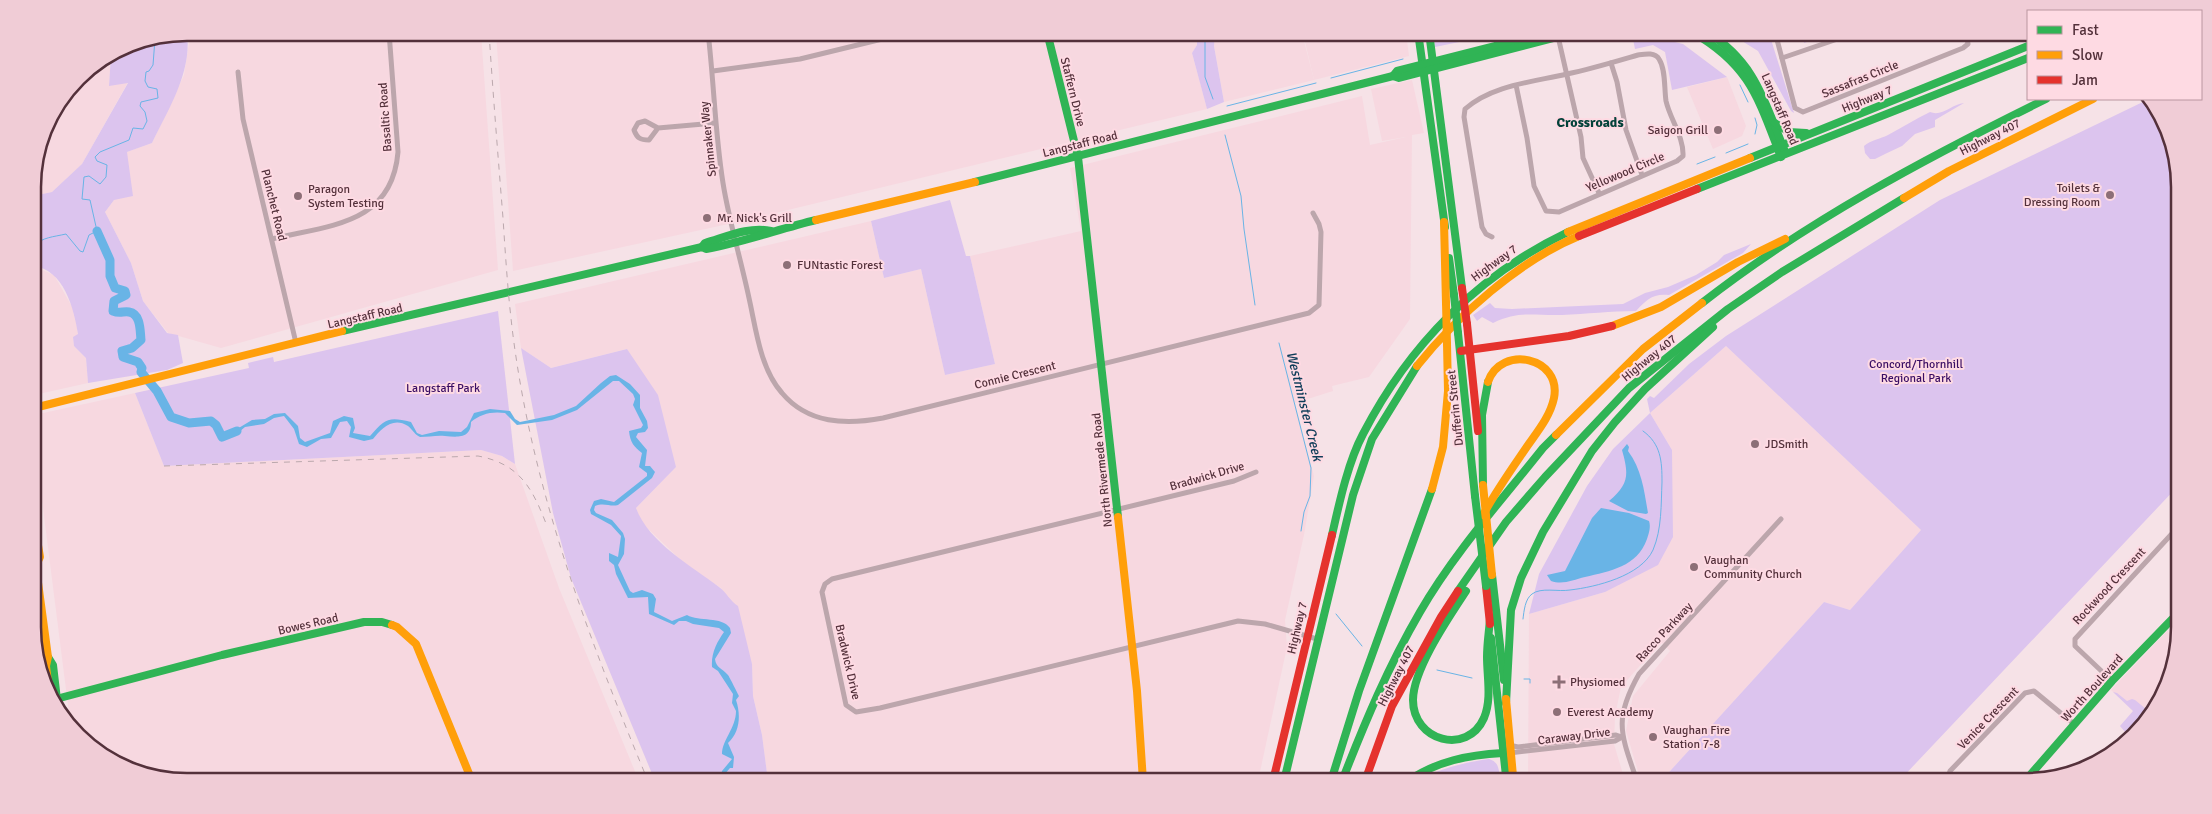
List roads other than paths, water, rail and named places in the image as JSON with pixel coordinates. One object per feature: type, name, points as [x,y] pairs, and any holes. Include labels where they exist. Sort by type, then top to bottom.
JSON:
[{"type":"main road","name":"Staffern Drive","points":[[1049,41],[1078,157]]},
{"type":"main road","name":"Dufferin Street","points":[[1419,41],[1461,351],[1475,496],[1507,750]]},
{"type":"main road","name":"Dufferin Street","points":[[1430,41],[1470,349],[1506,703],[1506,772]]},
{"type":"main road","name":"Langstaff Road","points":[[41,406],[296,343],[702,247],[706,249],[736,239],[767,234],[771,231],[1078,157],[1393,76],[1399,78],[1423,68],[1528,41]]},
{"type":"main road","name":"Langstaff Road","points":[[1709,41],[1729,57],[1744,74],[1760,102],[1784,156]]},
{"type":"main road","name":"Langstaff Road","points":[[1719,41],[1736,53],[1757,81],[1775,123],[1780,146]]},
{"type":"main road","name":"Highway 7","points":[[1275,772],[1342,493],[1362,434],[1394,381],[1438,325],[1473,292],[1538,246],[1576,228],[2027,46]]},
{"type":"main road","name":"Highway 7","points":[[1286,772],[1353,495],[1372,439],[1398,394],[1432,347],[1475,304],[1530,262],[1576,238],[2027,58]]},
{"type":"main road","name":"Highway 407","points":[[1345,772],[1376,694],[1420,610],[1470,540],[1543,448],[1643,349],[1715,292],[1824,219],[1946,148],[2044,100]]},
{"type":"main road","name":"Highway 407","points":[[1368,772],[1392,706],[1440,617],[1506,522],[1629,388],[1719,316],[1782,272],[1949,171],[2091,100]]},
{"type":"main road","points":[[1775,123],[1794,133],[1816,132]]},
{"type":"main road","name":"North Rivermede Road","points":[[1078,157],[1141,727],[1143,772]]},
{"type":"main road","points":[[1461,351],[1569,336],[1608,328],[1661,307],[1738,262],[1824,219]]},
{"type":"main road","points":[[1333,772],[1359,691],[1428,502],[1443,446],[1448,391],[1444,222]]},
{"type":"main road","points":[[1506,703],[1511,610],[1520,578],[1543,532],[1592,451],[1615,422],[1645,389],[1711,331],[1719,316]]},
{"type":"main road","points":[[1470,540],[1493,496],[1549,415],[1555,402],[1556,389],[1552,374],[1537,362],[1522,358],[1510,359],[1498,365],[1489,378],[1483,408],[1483,485]]},
{"type":"main road","points":[[1477,563],[1472,582],[1437,640],[1422,671],[1413,698],[1414,714],[1423,730],[1434,737],[1448,742],[1460,740],[1474,731],[1485,716],[1490,619]]},
{"type":"main road","points":[[41,602],[48,657],[46,664]]},
{"type":"main road","name":"Worth Boulevard","points":[[2033,772],[2112,681],[2171,621]]},
{"type":"main road","name":"Bowes Road","points":[[60,698],[230,653],[364,622],[382,622],[397,628],[416,644],[468,773]]},
{"type":"main road","points":[[48,657],[53,665],[56,691]]},
{"type":"main road","points":[[1422,772],[1433,766],[1451,760],[1507,750]]},
{"type":"street","name":"Basaltic Road","points":[[272,239],[361,216],[380,200],[387,189],[395,170],[398,152],[390,41]]},
{"type":"street","name":"Spinnaker Way","points":[[709,41],[713,71],[715,123],[723,185],[736,239]]},
{"type":"street","points":[[713,71],[800,59],[874,41]]},
{"type":"street","points":[[1557,41],[1567,74],[1583,158],[1599,193]]},
{"type":"street","name":"Sassafras Circle","points":[[1777,41],[1795,108],[1803,112],[1963,48],[1969,41]]},
{"type":"street","points":[[1782,58],[1832,41]]},
{"type":"street","name":"Yellowood Circle","points":[[1492,238],[1484,231],[1480,217],[1465,126],[1464,112],[1469,105],[1479,99],[1516,85],[1648,53],[1658,57],[1660,60],[1667,102],[1683,148],[1683,156],[1677,161],[1599,193],[1559,212],[1546,211],[1534,186],[1528,138],[1516,85]]},
{"type":"street","points":[[1611,63],[1618,82],[1626,130],[1642,175]]},
{"type":"street","name":"Planchet Road","points":[[238,72],[243,119],[296,343]]},
{"type":"street","points":[[658,128],[649,140],[642,140],[634,130],[638,123],[645,120],[658,128],[715,123]]},
{"type":"street","name":"Connie Crescent","points":[[736,239],[765,365],[783,395],[798,408],[819,418],[843,422],[870,420],[1309,313],[1316,309],[1319,304],[1320,289],[1321,232],[1313,212]]},
{"type":"street","name":"Bradwick Drive","points":[[1256,472],[1234,481],[838,577],[825,584],[822,592],[846,705],[856,712],[889,706],[1132,645],[1238,621],[1265,624],[1317,639]]},
{"type":"street","name":"Racco Parkway","points":[[1634,772],[1622,737],[1623,708],[1628,693],[1639,674],[1781,519]]},
{"type":"street","name":"Rockwood Crescent","points":[[2112,681],[2075,646],[2075,639],[2171,535]]},
{"type":"street","name":"Venice Crescent","points":[[1950,772],[2025,693],[2034,691],[2074,724]]},
{"type":"street","name":"Caraway Drive","points":[[1507,750],[1615,742],[1622,737]]},
{"type":"water","points":[[616,375],[630,384],[640,395],[640,408],[647,421],[648,428],[645,432],[638,433],[636,437],[647,450],[645,466],[650,466],[655,472],[652,478],[618,505],[598,505],[595,506],[594,510],[596,513],[612,520],[623,533],[625,539],[624,554],[618,565],[630,591],[633,593],[642,590],[653,594],[656,599],[654,612],[672,621],[687,615],[716,620],[730,628],[731,633],[715,659],[718,666],[729,676],[739,696],[736,700],[739,712],[737,729],[728,743],[734,757],[733,768],[730,768],[726,773],[722,773],[722,771],[732,759],[722,754],[724,744],[734,723],[736,711],[732,703],[733,694],[718,671],[712,667],[712,657],[715,648],[724,632],[719,628],[686,621],[679,621],[674,625],[649,614],[648,597],[628,598],[616,574],[614,565],[609,561],[609,553],[618,557],[621,536],[611,525],[591,514],[590,510],[594,501],[601,499],[614,502],[647,476],[647,473],[639,467],[642,453],[633,444],[629,431],[641,428],[643,425],[633,405],[635,399],[633,394],[619,381],[613,381],[577,410],[552,420],[517,425],[505,413],[491,413],[482,415],[471,422],[469,432],[462,436],[420,437],[408,426],[397,422],[388,425],[373,439],[364,441],[349,437],[351,427],[347,421],[340,422],[331,438],[321,439],[307,447],[299,444],[294,429],[284,416],[274,418],[264,424],[245,427],[233,437],[227,435],[252,420],[265,419],[274,414],[285,413],[298,426],[300,438],[305,442],[330,433],[333,421],[344,416],[353,418],[355,428],[353,433],[370,436],[379,426],[392,419],[411,422],[417,433],[422,435],[439,431],[461,432],[467,427],[474,413],[490,409],[510,411],[515,419],[520,422],[554,415],[576,406],[610,376]]},
{"type":"water","points":[[1627,444],[1629,447],[1628,451],[1633,458],[1642,481],[1648,513],[1646,514],[1628,511],[1609,501],[1616,495],[1626,478],[1626,466],[1622,450]]},
{"type":"water","points":[[1601,508],[1629,513],[1649,521],[1650,526],[1647,539],[1637,556],[1630,562],[1613,570],[1568,582],[1551,581],[1547,575],[1565,571],[1592,518]]},
{"type":"waterway","name":"Westminster Creek","points":[[1205,41],[1205,77],[1213,99]]},
{"type":"waterway","points":[[42,240],[66,234],[83,252],[89,235],[97,231],[90,200],[82,199],[84,177],[89,176],[100,184],[106,177],[107,165],[97,161],[95,157],[100,152],[129,140],[133,128],[143,129],[147,121],[145,112],[140,106],[141,102],[158,98],[157,89],[148,87],[145,81],[146,72],[153,65],[155,45]]},
{"type":"waterway","points":[[1331,78],[1403,59]]},
{"type":"waterway","points":[[1227,106],[1316,83]]},
{"type":"waterway","points":[[1740,85],[1748,102]]},
{"type":"waterway","points":[[1755,118],[1757,125],[1755,134]]},
{"type":"waterway","name":"Westminster Creek","points":[[1225,135],[1241,196],[1255,305]]},
{"type":"waterway","points":[[1726,153],[1748,144]]},
{"type":"waterway","points":[[1697,164],[1715,157]]},
{"type":"waterway","points":[[97,231],[110,260],[110,276],[115,288],[125,291],[126,295],[114,301],[113,311],[133,313],[139,323],[141,340],[132,348],[122,351],[123,357],[138,362],[142,368],[141,372],[157,391],[171,417],[189,423],[211,421],[216,425],[222,437],[237,431]]},
{"type":"waterway","name":"Westminster Creek","points":[[1279,343],[1311,468],[1310,496],[1304,512],[1301,531]]},
{"type":"waterway","points":[[1523,619],[1525,605],[1532,594],[1545,590],[1581,588],[1617,579],[1639,567],[1653,550],[1658,534],[1660,516],[1662,467],[1657,447],[1643,431]]},
{"type":"waterway","name":"Westminster Creek","points":[[1336,614],[1362,646]]},
{"type":"waterway","name":"Westminster Creek","points":[[1437,670],[1472,678]]},
{"type":"waterway","name":"Westminster Creek","points":[[1524,679],[1530,679],[1530,683]]},
{"type":"railway","points":[[490,41],[510,305],[516,357],[526,412],[552,520],[569,573],[606,678],[645,773]]},
{"type":"railway","points":[[164,466],[478,456],[505,465],[523,480],[536,501],[547,526]]},
{"type":"place","name":"Saigon Grill","points":[[1718,130]]},
{"type":"place","name":"Toilets & Dressing Room","points":[[2110,195]]},
{"type":"place","name":"Paragon System Testing","points":[[298,196]]},
{"type":"place","name":"Mr. Nick's Grill","points":[[707,218]]},
{"type":"place","name":"FUNtastic Forest","points":[[787,265]]},
{"type":"place","name":"JDSmith","points":[[1755,444]]},
{"type":"place","name":"Vaughan Community Church","points":[[1694,567]]},
{"type":"place","name":"Physiomed","points":[[1559,682]]},
{"type":"place","name":"Everest Academy","points":[[1557,712]]},
{"type":"place","name":"Vaughan Fire Station 7-8","points":[[1653,737]]},
{"type":"district","name":"Crossroads","points":[[1590,122]]},
{"type":"park label","name":"Concord/Thornhill Regional Park","points":[[1916,371]]},
{"type":"park label","name":"Langstaff Park","points":[[443,388]]}]
